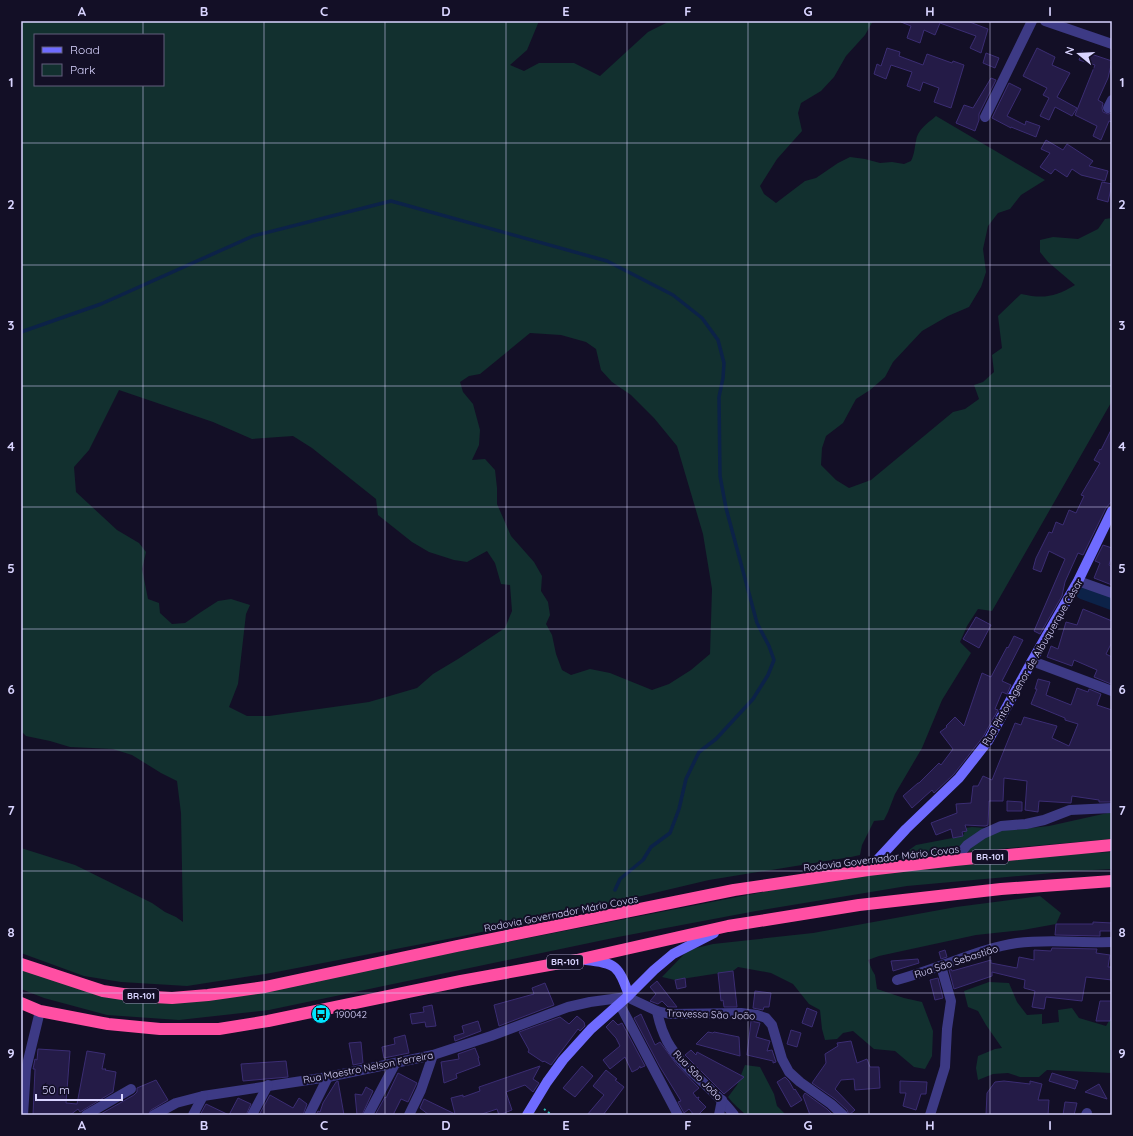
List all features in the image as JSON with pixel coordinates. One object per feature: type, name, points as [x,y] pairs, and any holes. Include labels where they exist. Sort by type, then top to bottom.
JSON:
[{"type":"highway","name":"Rodovia Governador Mário Covas","points":[[21,964],[103,991],[136,996],[172,998],[208,995],[265,987],[714,894],[868,870],[1112,845]]},
{"type":"highway","name":"BR-101","points":[[21,1003],[40,1011],[86,1021],[139,1028],[160,1030],[219,1028],[268,1021],[461,981],[577,960],[728,926],[859,905],[1001,889],[1112,881]]},
{"type":"street","points":[[985,117],[1032,21]]},
{"type":"street","points":[[1046,21],[1112,44]]},
{"type":"street","name":"Rua Pintor Agenor de Albuquerque César","points":[[868,870],[906,829],[959,778],[988,741],[1078,581],[1112,511]]},
{"type":"street","points":[[1078,581],[1112,593]]},
{"type":"street","points":[[1032,661],[1112,690]]},
{"type":"street","points":[[955,860],[968,845],[983,834],[1001,826],[1026,824],[1044,820],[1070,810],[1112,808]]},
{"type":"street","points":[[527,1115],[547,1082],[563,1060],[591,1029],[673,954],[728,926]]},
{"type":"street","name":"Rua São Sebastião","points":[[897,980],[984,950],[1016,943],[1052,941],[1112,942]]},
{"type":"street","points":[[577,960],[604,962],[615,966],[622,976],[625,998],[678,1115]]},
{"type":"street","points":[[930,1115],[946,1067],[947,1029],[951,1002],[951,996],[941,966]]},
{"type":"street","name":"Travessa São João","points":[[625,998],[657,1011],[677,1014],[741,1013],[758,1015],[766,1018],[772,1025],[782,1059],[789,1072],[843,1115]]},
{"type":"street","name":"Rua Maestro Nelson Ferreira","points":[[154,1115],[176,1103],[204,1096],[328,1077],[433,1055],[491,1036],[568,1007],[590,1002],[625,998]]},
{"type":"street","points":[[23,1115],[26,1069],[40,1011]]},
{"type":"street","name":"Rua São João","points":[[657,1011],[662,1031],[675,1053],[696,1076],[722,1100],[734,1115]]},
{"type":"street","points":[[409,1115],[421,1090],[433,1055]]},
{"type":"street","points":[[368,1115],[395,1064]]},
{"type":"street","points":[[309,1115],[328,1077]]},
{"type":"street","points":[[252,1115],[268,1086]]},
{"type":"street","points":[[86,1115],[131,1089]]},
{"type":"street","points":[[193,1115],[204,1096]]},
{"type":"street","points":[[719,1115],[722,1100]]},
{"type":"green space","points":[[21,21],[539,21],[527,50],[510,65],[524,71],[539,63],[574,63],[600,76],[648,32],[670,21],[873,21],[865,35],[846,56],[834,77],[821,91],[801,103],[798,113],[802,131],[777,159],[760,186],[764,194],[776,203],[805,181],[816,178],[838,163],[850,157],[880,163],[892,162],[904,164],[911,161],[918,133],[936,116],[1045,180],[1021,195],[1010,209],[998,213],[988,226],[983,249],[986,272],[981,287],[969,307],[948,316],[922,331],[893,362],[885,377],[870,390],[856,399],[843,423],[826,436],[822,448],[821,465],[836,480],[849,488],[871,480],[953,412],[965,409],[979,399],[974,385],[983,382],[994,372],[992,355],[1002,348],[998,316],[1021,294],[1043,297],[1049,296],[1075,285],[1048,262],[1040,252],[1040,240],[1053,237],[1078,239],[1098,229],[1105,219],[1112,218],[1112,401],[992,611],[978,609],[967,626],[960,642],[971,653],[942,700],[922,748],[895,794],[884,820],[874,821],[862,845],[860,855],[709,880],[544,919],[271,973],[187,986],[121,982],[84,976],[21,953],[21,848],[75,865],[152,903],[183,922],[181,813],[177,781],[132,755],[113,749],[70,747],[26,736],[21,731]],"holes":[[[530,333],[561,335],[586,342],[596,349],[601,370],[612,382],[631,395],[654,418],[677,446],[703,534],[712,589],[710,654],[691,670],[669,684],[652,690],[610,673],[590,669],[571,675],[562,670],[556,654],[552,635],[546,624],[550,615],[548,602],[541,591],[542,576],[534,562],[511,536],[497,504],[495,470],[485,459],[472,460],[479,445],[480,430],[473,404],[463,392],[460,382],[469,376],[480,374]],[[119,390],[213,422],[252,439],[293,436],[312,448],[376,499],[378,515],[412,542],[429,552],[454,560],[467,562],[487,551],[495,563],[501,584],[510,585],[512,611],[505,628],[433,674],[417,688],[369,702],[269,716],[247,716],[229,707],[238,684],[246,614],[250,605],[231,599],[218,601],[185,623],[172,624],[160,613],[159,603],[148,599],[142,569],[146,552],[139,543],[117,530],[76,492],[74,467],[89,450]]]},
{"type":"green space","points":[[1112,812],[1112,839],[898,858],[916,845],[963,836],[966,828],[972,827],[1011,830],[1049,826]]},
{"type":"green space","points":[[1112,852],[1112,869],[907,886],[756,911],[618,937],[269,1010],[179,1020],[107,1015],[44,998],[21,989],[21,967],[141,1000],[385,966],[870,871],[1006,857]]},
{"type":"green space","points":[[1040,896],[1061,913],[1056,924],[1023,930],[976,935],[879,956],[868,960],[875,975],[877,989],[922,1002],[933,1031],[932,1056],[925,1069],[914,1067],[895,1051],[874,1049],[853,1031],[843,1033],[837,1039],[825,1040],[820,1010],[809,1004],[793,984],[771,973],[738,967],[733,971],[675,980],[662,977],[688,950],[713,944],[813,933],[956,907]]},
{"type":"green space","points":[[989,982],[1009,983],[1017,1002],[1027,1015],[1042,1014],[1042,1024],[1059,1022],[1058,1010],[1072,1008],[1079,1018],[1106,1026],[1112,1016],[1112,1073],[1047,1070],[1039,1077],[1020,1077],[1008,1073],[993,1074],[978,1080],[976,1068],[978,1056],[995,1049],[1002,1048],[978,1011],[968,1007],[964,991]]},
{"type":"green space","points":[[745,1065],[760,1067],[774,1094],[777,1106],[785,1115],[746,1115],[730,1100],[728,1097],[737,1085]]},
{"type":"building","points":[[901,21],[967,21],[988,29],[981,53],[970,48],[976,36],[940,23],[935,35],[924,30],[920,43],[907,38],[911,26]]},
{"type":"building","points":[[887,48],[900,52],[899,56],[923,65],[927,54],[952,63],[953,61],[964,65],[951,108],[934,102],[939,88],[923,82],[920,91],[907,86],[912,72],[891,65],[886,79],[874,74],[877,64],[881,66]]},
{"type":"building","points":[[1037,48],[1055,57],[1052,65],[1070,73],[1057,97],[1077,108],[1072,116],[1055,107],[1049,120],[1040,116],[1049,98],[1043,95],[1047,88],[1023,76]]},
{"type":"building","points":[[1082,51],[1112,61],[1108,78],[1098,100],[1103,103],[1103,112],[1108,114],[1112,113],[1112,122],[1109,121],[1101,140],[1093,136],[1097,126],[1075,115],[1095,65],[1079,60]]},
{"type":"building","points":[[986,53],[999,58],[995,68],[983,63]]},
{"type":"building","points":[[991,78],[996,80],[979,114],[979,120],[975,131],[956,123],[964,105],[973,108]]},
{"type":"building","points":[[1009,83],[1021,89],[1007,116],[1025,125],[1026,121],[1040,126],[1036,137],[1011,128],[992,118]]},
{"type":"building","points":[[1046,140],[1063,150],[1067,144],[1093,161],[1089,166],[1108,171],[1105,181],[1081,175],[1072,169],[1067,177],[1055,169],[1051,174],[1040,167],[1050,153],[1041,149]]},
{"type":"building","points":[[1102,182],[1112,184],[1108,202],[1097,199]]},
{"type":"building","points":[[1112,428],[1112,501],[1106,508],[1083,555],[1078,553],[1065,582],[1062,596],[1040,634],[1034,631],[1065,559],[1049,551],[1041,572],[1033,569],[1036,558],[1049,532],[1052,533],[1056,522],[1063,525],[1069,510],[1076,513],[1084,496],[1081,495],[1100,463],[1094,460]]},
{"type":"building","points":[[1103,545],[1112,548],[1112,555],[1109,565],[1112,567],[1112,585],[1094,578],[1100,563],[1095,561]]},
{"type":"building","points":[[1083,609],[1112,621],[1112,642],[1106,654],[1112,657],[1111,684],[1094,677],[1097,670],[1074,660],[1072,666],[1047,657],[1051,646],[1058,649],[1066,622],[1077,625]]},
{"type":"building","points":[[976,617],[991,625],[979,648],[963,639]]},
{"type":"building","points":[[1014,636],[1023,640],[1002,681],[1011,685],[1007,694],[1002,692],[995,709],[998,710],[983,737],[954,774],[934,793],[932,790],[912,808],[903,796],[919,783],[939,763],[941,765],[953,749],[940,732],[947,727],[946,726],[955,717],[964,726],[982,673],[991,677]]},
{"type":"building","points":[[1038,679],[1050,682],[1046,695],[1071,705],[1077,688],[1088,692],[1089,689],[1101,694],[1097,705],[1112,710],[1112,802],[1099,802],[1099,800],[1072,796],[1071,803],[1039,801],[1038,812],[1025,810],[1027,781],[1004,778],[1003,801],[989,801],[988,825],[965,825],[967,831],[962,832],[963,836],[953,838],[951,829],[936,835],[931,823],[957,813],[956,804],[971,803],[973,786],[978,786],[983,776],[992,780],[1015,723],[1021,725],[1024,717],[1057,726],[1052,738],[1069,746],[1078,724],[1065,720],[1065,718],[1031,704],[1037,689],[1035,689]]},
{"type":"building","points":[[1007,801],[1022,802],[1022,811],[1007,811]]},
{"type":"building","points":[[1093,922],[1112,923],[1112,931],[1100,931],[1100,936],[1055,935],[1056,924],[1093,924]]},
{"type":"building","points":[[1052,948],[1097,949],[1096,953],[1110,955],[1108,967],[1112,967],[1112,980],[1086,977],[1082,1001],[1046,997],[1044,1009],[1032,1007],[1035,991],[1024,988],[1025,980],[992,972],[992,976],[954,989],[949,970],[951,969],[952,971],[991,960],[991,963],[1017,968],[1019,957],[1034,960],[1034,950],[1051,951]]},
{"type":"building","points":[[945,950],[947,957],[941,959],[939,952]]},
{"type":"building","points":[[918,959],[919,963],[893,971],[891,961]]},
{"type":"building","points":[[733,971],[737,1007],[724,1007],[723,1000],[721,1001],[718,973]]},
{"type":"building","points":[[685,978],[686,987],[677,989],[675,980]]},
{"type":"building","points":[[938,978],[943,998],[935,1000],[930,980]]},
{"type":"building","points":[[657,981],[677,1007],[668,1007],[662,1001],[658,1004],[650,1001],[656,994],[650,987]]},
{"type":"building","points":[[545,983],[554,1005],[499,1026],[494,1005],[534,994],[532,988]]},
{"type":"building","points":[[755,991],[771,993],[769,1007],[764,1007],[763,1010],[753,1008]]},
{"type":"building","points":[[1100,1001],[1112,1001],[1112,1015],[1110,1021],[1096,1021]]},
{"type":"building","points":[[432,1005],[436,1026],[426,1027],[425,1022],[412,1024],[410,1014],[424,1012],[423,1007]]},
{"type":"building","points":[[807,1008],[817,1012],[812,1027],[802,1023]]},
{"type":"building","points":[[641,1014],[655,1045],[660,1042],[677,1065],[699,1088],[693,1093],[697,1098],[699,1097],[698,1099],[706,1107],[698,1115],[694,1115],[689,1109],[684,1113],[678,1102],[681,1101],[660,1067],[634,1018]]},
{"type":"building","points":[[577,1016],[584,1022],[585,1026],[580,1031],[578,1029],[551,1065],[544,1061],[543,1062],[528,1052],[529,1050],[519,1032],[560,1017],[569,1024]]},
{"type":"building","points":[[613,1020],[618,1025],[622,1023],[645,1066],[640,1068],[640,1066],[632,1072],[625,1057],[610,1069],[603,1060],[620,1046],[616,1038],[606,1027]]},
{"type":"building","points":[[478,1021],[481,1031],[455,1041],[454,1036],[464,1033],[462,1026]]},
{"type":"building","points":[[751,1021],[760,1023],[756,1037],[770,1041],[767,1051],[772,1050],[776,1062],[773,1063],[773,1061],[747,1055]]},
{"type":"building","points":[[791,1030],[801,1033],[797,1047],[787,1044]]},
{"type":"building","points":[[708,1032],[739,1037],[740,1056],[696,1044]]},
{"type":"building","points":[[405,1035],[409,1053],[384,1058],[382,1047],[395,1044],[394,1038]]},
{"type":"building","points":[[851,1041],[857,1063],[867,1059],[870,1067],[879,1067],[880,1088],[855,1090],[854,1079],[841,1080],[835,1089],[855,1110],[849,1115],[847,1110],[835,1099],[812,1083],[826,1063],[825,1054],[838,1046],[837,1043]]},
{"type":"building","points":[[361,1042],[363,1063],[353,1065],[349,1043]]},
{"type":"building","points":[[475,1048],[480,1065],[456,1074],[457,1078],[444,1083],[441,1062],[459,1059],[458,1054]]},
{"type":"building","points":[[38,1049],[70,1051],[66,1103],[77,1104],[87,1051],[105,1054],[102,1069],[116,1072],[113,1092],[80,1112],[78,1109],[70,1115],[33,1115],[35,1069],[33,1069],[35,1059],[37,1060]]},
{"type":"building","points":[[691,1050],[696,1055],[697,1052],[744,1077],[724,1094],[685,1055]]},
{"type":"building","points":[[286,1061],[288,1077],[243,1081],[241,1064]]},
{"type":"building","points":[[540,1066],[533,1079],[539,1083],[533,1092],[525,1085],[506,1092],[512,1110],[499,1115],[497,1109],[479,1115],[429,1115],[420,1108],[424,1099],[455,1114],[451,1098],[463,1095],[463,1097],[480,1091],[479,1087]]},
{"type":"building","points":[[582,1066],[593,1076],[575,1097],[563,1088]]},
{"type":"building","points":[[606,1070],[624,1087],[603,1115],[587,1115],[604,1095],[593,1086]]},
{"type":"building","points":[[398,1073],[417,1083],[408,1102],[401,1099],[393,1115],[375,1115],[385,1097],[386,1098]]},
{"type":"building","points":[[1052,1073],[1078,1081],[1075,1089],[1049,1081]]},
{"type":"building","points":[[785,1077],[802,1100],[791,1107],[777,1082]]},
{"type":"building","points":[[156,1080],[168,1100],[151,1110],[148,1115],[99,1115],[134,1095],[137,1092],[137,1088]]},
{"type":"building","points":[[338,1081],[344,1115],[316,1115],[318,1111],[320,1112],[323,1103]]},
{"type":"building","points":[[900,1081],[927,1082],[926,1094],[921,1094],[916,1110],[903,1106],[906,1093],[900,1093]]},
{"type":"building","points":[[1004,1081],[1030,1084],[1030,1081],[1042,1084],[1038,1100],[1049,1100],[1048,1115],[986,1115],[987,1093],[995,1082]]},
{"type":"building","points":[[1099,1084],[1107,1099],[1085,1092]]},
{"type":"building","points":[[366,1087],[373,1091],[362,1115],[357,1115],[355,1094],[362,1095]]},
{"type":"building","points":[[805,1093],[833,1115],[810,1115],[803,1096]]},
{"type":"building","points":[[270,1095],[293,1108],[299,1098],[307,1104],[303,1115],[259,1115]]},
{"type":"building","points":[[238,1098],[251,1104],[246,1115],[229,1115]]},
{"type":"building","points":[[1065,1102],[1077,1103],[1074,1115],[1063,1115]]},
{"type":"building","points":[[206,1104],[229,1115],[200,1115]]},
{"type":"waterway","points":[[21,332],[101,304],[253,236],[391,201],[607,261],[673,295],[702,318],[718,340],[724,363],[719,397],[720,476],[726,508],[757,623],[769,646],[774,660],[768,675],[753,699],[716,739],[699,752],[686,779],[679,809],[670,833],[651,847],[643,860],[620,879],[615,890]]},
{"type":"waterway","points":[[1082,593],[1112,604]]},
{"type":"place","name":"190042","points":[[321,1014]]}]
